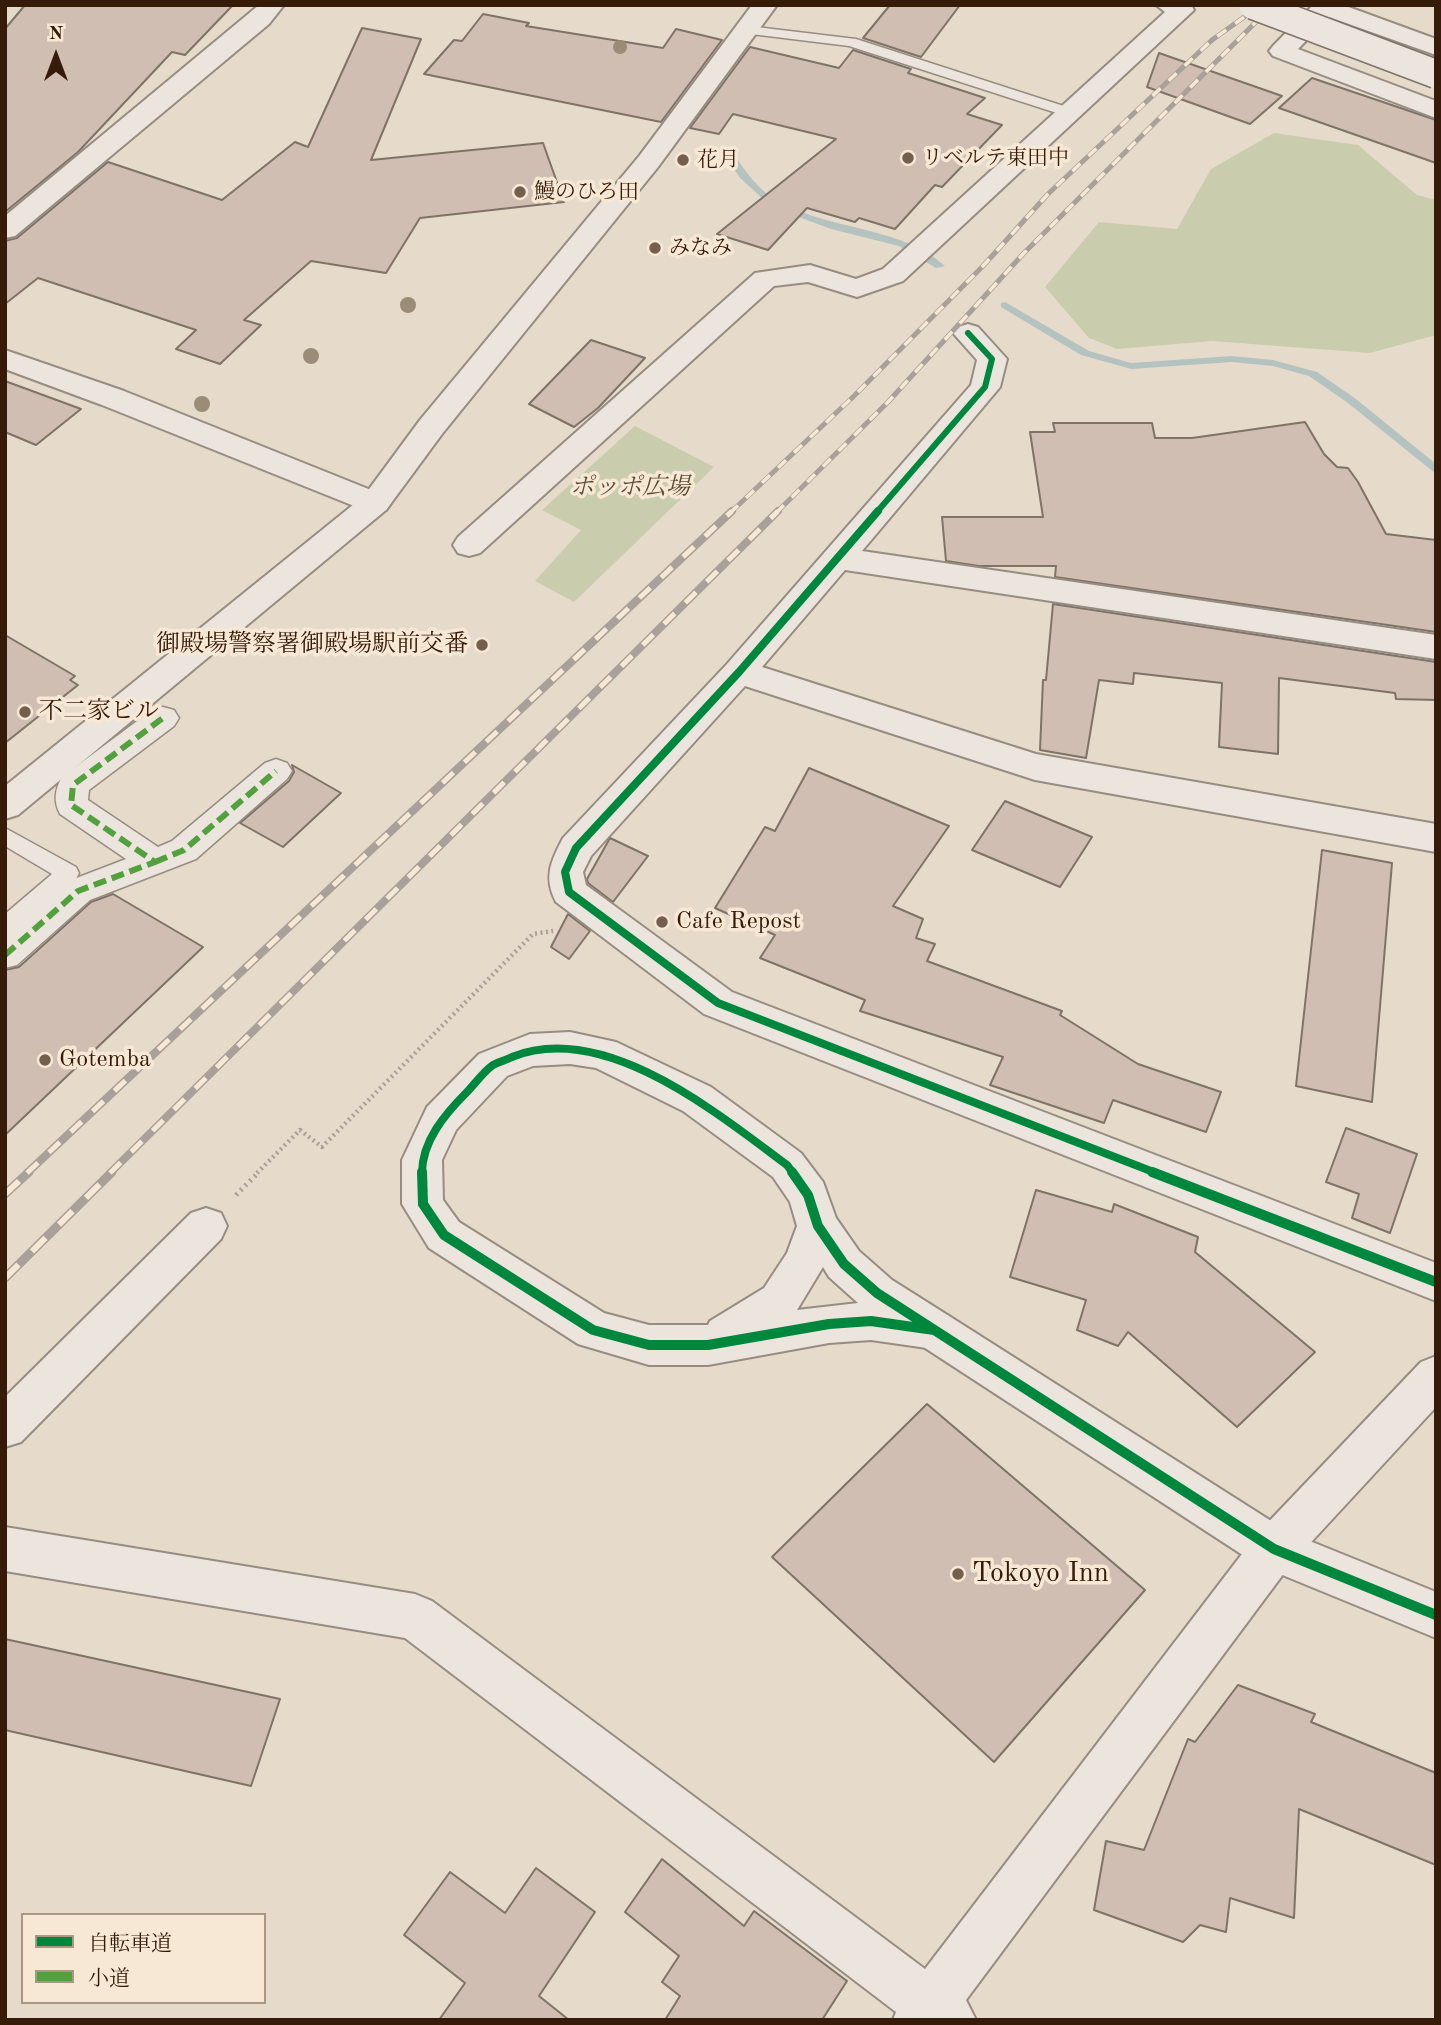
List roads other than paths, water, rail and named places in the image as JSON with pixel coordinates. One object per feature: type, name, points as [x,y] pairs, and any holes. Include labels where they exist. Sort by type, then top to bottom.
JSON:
[{"type":"street","points":[[5,230],[260,19],[272,5]]},
{"type":"street","points":[[469,545],[765,279],[810,273],[858,288],[893,275],[1182,10],[1168,5]]},
{"type":"street","points":[[1254,5],[1436,74]]},
{"type":"street","points":[[1436,48],[1326,6],[1282,51],[1436,110]]},
{"type":"street","points":[[5,806],[375,503],[431,427],[649,161],[756,18]]},
{"type":"street","points":[[968,333],[992,359],[985,387],[738,671],[576,848],[565,872],[569,892],[718,1003],[1436,1282]]},
{"type":"street","points":[[5,359],[113,398],[375,503]]},
{"type":"street","points":[[837,558],[1436,648]]},
{"type":"street","points":[[738,671],[916,726],[1035,767],[1436,838]]},
{"type":"street","points":[[155,862],[71,805],[73,785],[163,718]]},
{"type":"street","points":[[5,955],[78,891],[184,850],[276,771]]},
{"type":"street","points":[[934,1330],[871,1321],[829,1324],[708,1345],[649,1345],[593,1330],[444,1235],[423,1203],[422,1160],[441,1119],[493,1065],[530,1050],[570,1048],[602,1053],[697,1099],[787,1165],[808,1195],[818,1226],[844,1264],[877,1293],[1274,1549],[1436,1615]]},
{"type":"street","points":[[5,1427],[206,1226]]},
{"type":"street","points":[[708,1345],[779,1301],[804,1262],[818,1226]]},
{"type":"street","points":[[5,1549],[415,1618],[932,2014],[1274,1549],[1436,1376]]},
{"type":"lane","points":[[756,18],[851,42],[1071,113]]},
{"type":"lane","points":[[5,836],[68,873],[5,927]]},
{"type":"waterway","points":[[727,151],[743,176],[776,205],[835,227],[903,244],[940,266]]},
{"type":"waterway","points":[[1005,305],[1085,353],[1131,366],[1232,359],[1273,363],[1313,374],[1352,401],[1436,470]]},
{"type":"railway","points":[[730,513],[854,396],[983,266],[1048,194],[1212,40],[1261,5]]},
{"type":"railway","points":[[776,513],[888,402],[1024,253],[1273,5]]},
{"type":"railway","points":[[27,1173],[732,511]]},
{"type":"railway","points":[[110,1173],[778,511]]},
{"type":"railway","points":[[5,1194],[29,1172]]},
{"type":"railway","points":[[5,1278],[112,1172]]},
{"type":"place","name":"リベルテ東田中","points":[[908,158]]},
{"type":"place","name":"花月","points":[[683,160]]},
{"type":"place","name":"鰻のひろ田","points":[[520,192]]},
{"type":"place","name":"みなみ","points":[[655,248]]},
{"type":"place","name":"御殿場警察署御殿場駅前交番","points":[[482,645]]},
{"type":"place","name":"不二家ビル","points":[[25,712]]},
{"type":"place","name":"Cafe Repost","points":[[662,922]]},
{"type":"place","name":"Gotemba","points":[[45,1060]]},
{"type":"place","name":"Tokoyo Inn","points":[[958,1574]]},
{"type":"park label","name":"ポッポ広場","points":[[630,488]]}]
